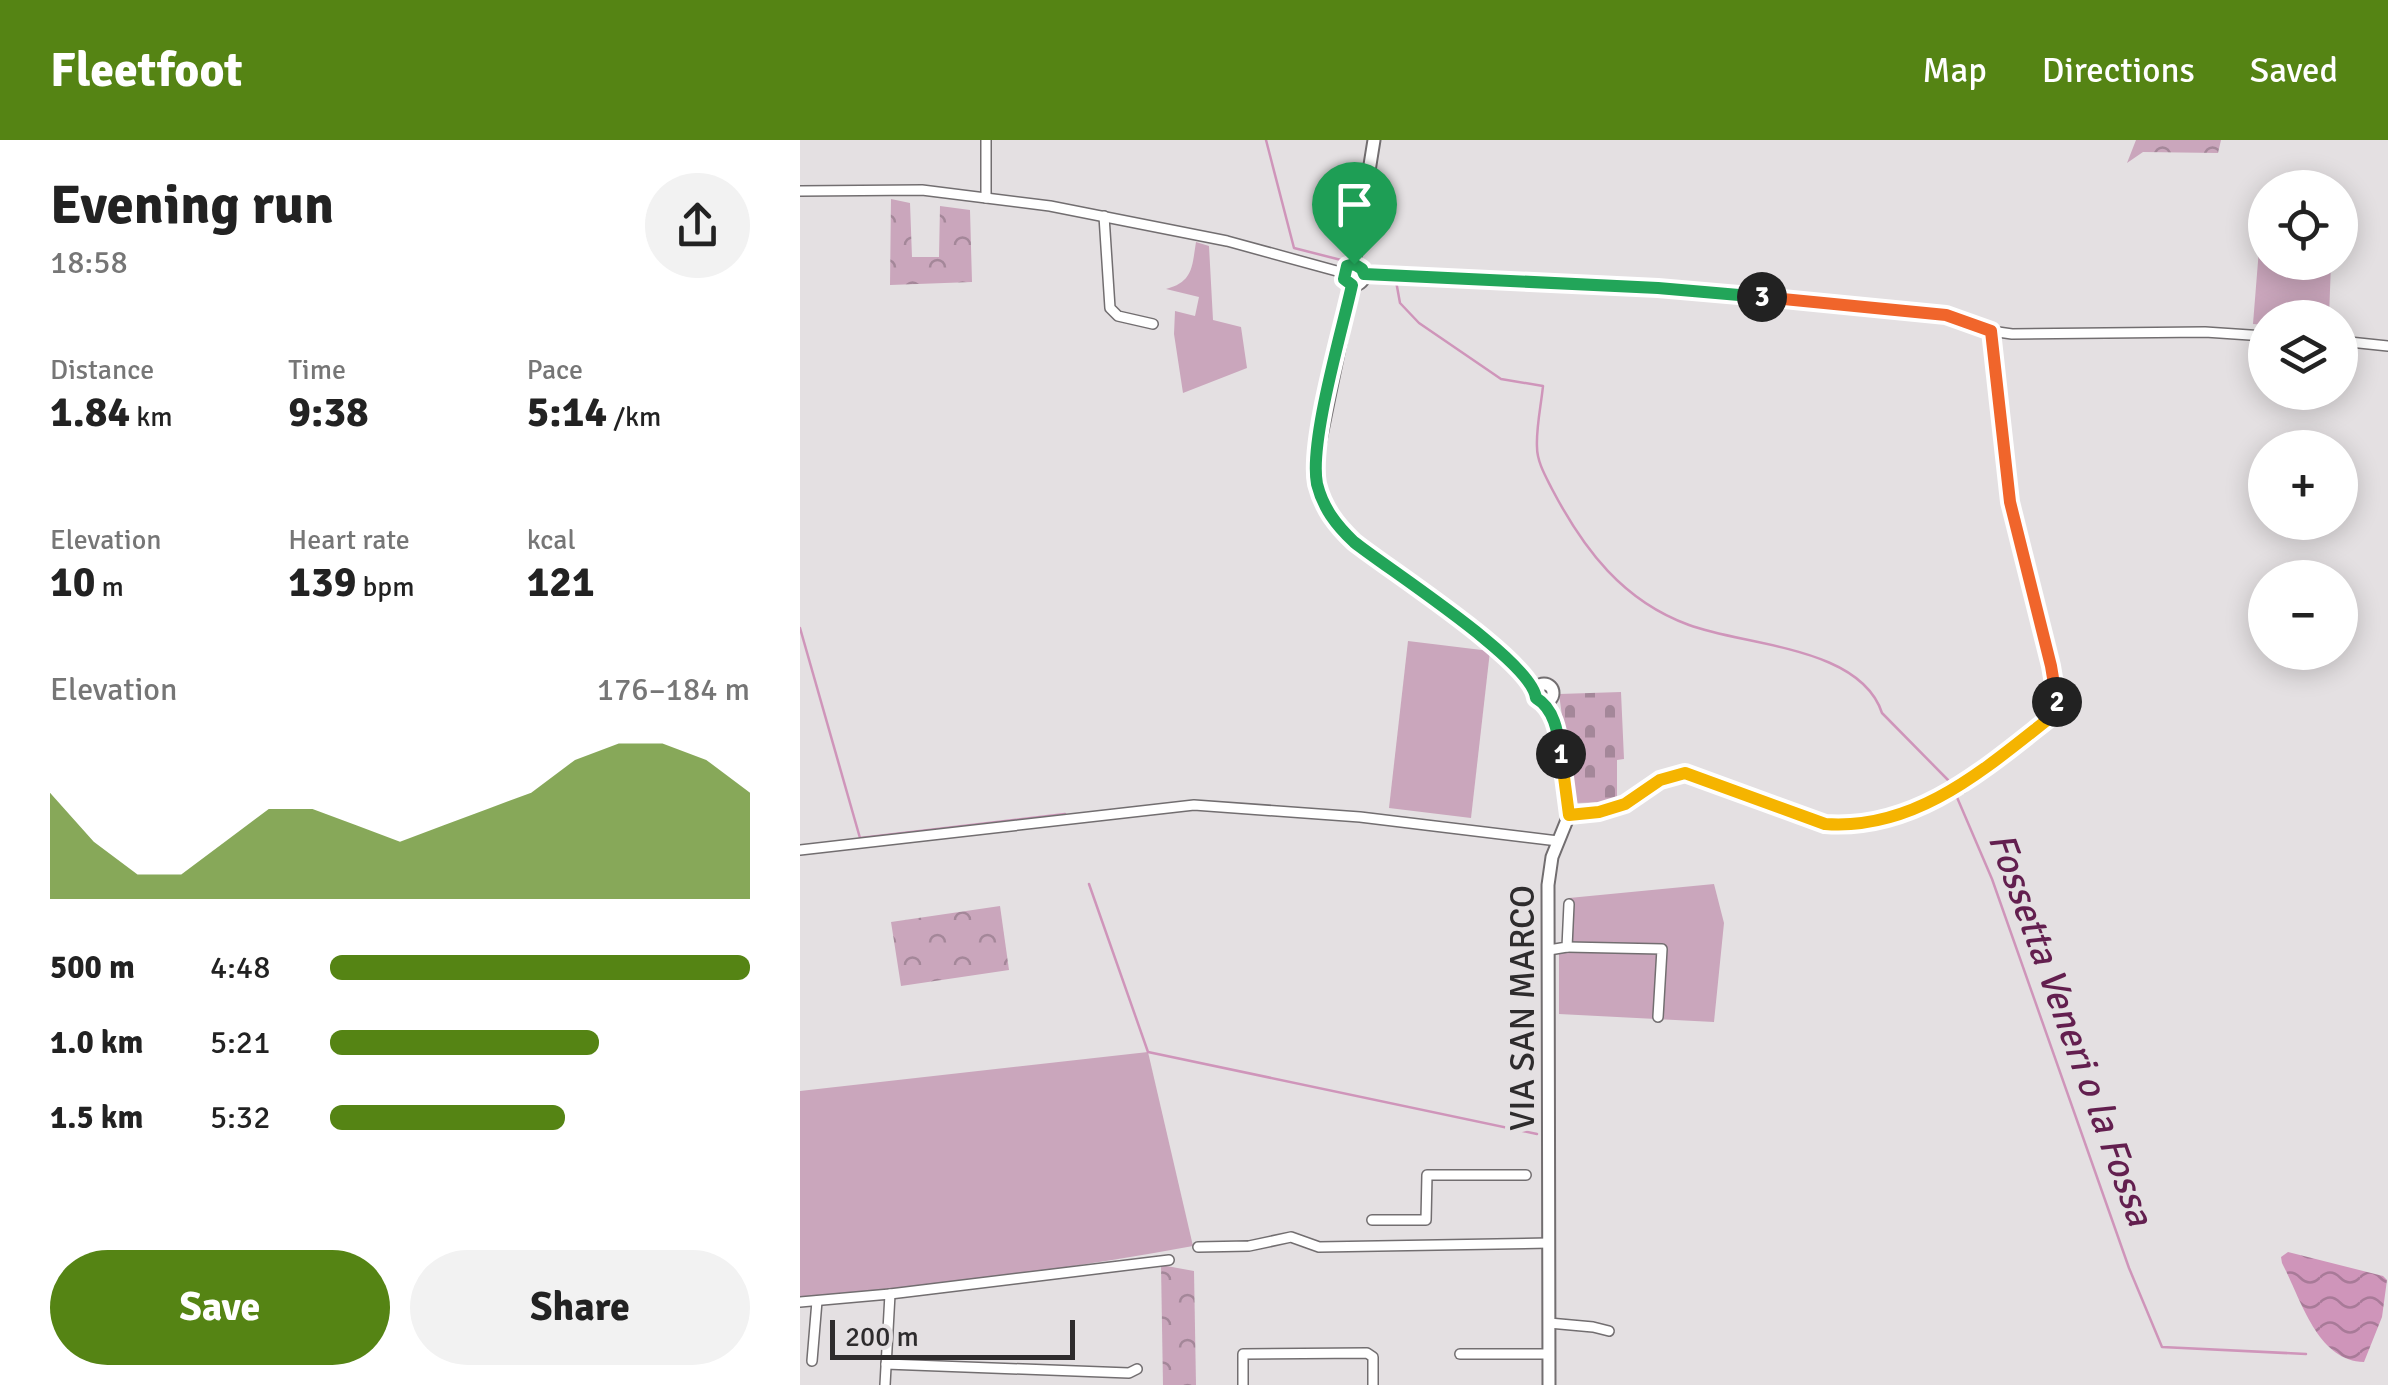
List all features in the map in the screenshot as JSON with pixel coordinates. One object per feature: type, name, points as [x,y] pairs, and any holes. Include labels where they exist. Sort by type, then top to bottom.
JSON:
[{"type":"street","points":[[986,140],[986,198]]},
{"type":"street","points":[[1352,285],[1344,279],[1352,265],[1374,140]]},
{"type":"street","points":[[800,191],[922,190],[986,198],[1104,216],[1352,265],[1364,274]]},
{"type":"street","points":[[1104,216],[1111,310],[1120,317],[1153,324]]},
{"type":"street","points":[[1352,285],[1360,282],[1364,274]]},
{"type":"street","points":[[1364,274],[1658,288],[1849,304],[1954,316],[1991,331],[2012,334],[2248,335]]},
{"type":"street","points":[[1352,285],[1317,447],[1316,478],[1324,503],[1340,529],[1354,542],[1476,632],[1539,687],[1536,698],[1548,699],[1558,730],[1569,815],[1625,804],[1660,780],[1685,773],[1825,824],[1864,822],[1904,812],[1962,788],[2056,713],[2051,666],[2010,502],[1991,331]]},
{"type":"street","points":[[2358,343],[2388,346]]},
{"type":"street","points":[[800,850],[1194,805],[1360,817],[1558,841]]},
{"type":"street","name":"VIA SAN MARCO","points":[[1549,1385],[1548,873],[1569,815]]},
{"type":"street","points":[[1568,904],[1568,947]]},
{"type":"street","points":[[1549,950],[1662,949],[1658,1017]]},
{"type":"street","points":[[1372,1220],[1426,1220],[1427,1175],[1549,1174]]},
{"type":"street","points":[[1198,1247],[1250,1246],[1291,1237],[1319,1247],[1549,1243]]},
{"type":"street","points":[[800,1302],[1168,1260]]},
{"type":"street","points":[[885,1385],[890,1294]]},
{"type":"street","points":[[812,1361],[817,1300]]},
{"type":"street","points":[[1549,1323],[1609,1332]]},
{"type":"street","points":[[1243,1385],[1243,1354],[1367,1353],[1373,1357],[1373,1385]]},
{"type":"street","points":[[1460,1354],[1549,1354]]},
{"type":"street","points":[[886,1364],[1129,1373],[1137,1368]]},
{"type":"green space","points":[[2136,140],[2221,140],[2218,153],[2143,152],[2127,163]]},
{"type":"green space","points":[[891,199],[910,203],[912,257],[939,257],[940,206],[970,210],[972,282],[890,285]]},
{"type":"green space","points":[[1196,242],[1209,246],[1213,320],[1241,327],[1247,368],[1183,393],[1174,334],[1175,311],[1195,316],[1199,297],[1166,289],[1186,278]]},
{"type":"green space","points":[[2257,280],[2330,280],[2330,300],[2255,300]]},
{"type":"green space","points":[[1408,641],[1490,651],[1471,818],[1389,808]]},
{"type":"green space","points":[[1621,692],[1624,759],[1617,760],[1617,802],[1574,803],[1559,694]]},
{"type":"green space","points":[[1714,884],[1724,923],[1714,1022],[1559,1014],[1559,949],[1567,947],[1569,898]]},
{"type":"green space","points":[[1000,906],[1009,970],[901,986],[891,922]]},
{"type":"green space","points":[[1148,1052],[1193,1246],[997,1276],[800,1298],[800,1091]]},
{"type":"green space","points":[[1161,1265],[1194,1271],[1196,1385],[1163,1385]]},
{"type":"water","points":[[2288,1252],[2387,1280],[2382,1317],[2364,1362],[2334,1351],[2312,1326],[2282,1263],[2281,1257]]},
{"type":"waterway","name":"Fossetta Veneri o la Fossa","points":[[1266,140],[1294,248],[1349,262]]},
{"type":"waterway","name":"Fossetta Veneri o la Fossa","points":[[1357,263],[1396,273]]},
{"type":"waterway","name":"Fossetta Veneri o la Fossa","points":[[1396,281],[1400,303],[1419,323],[1501,379],[1543,386],[1537,440],[1542,469],[1578,533],[1625,588],[1665,615],[1689,625],[1798,652],[1850,674],[1870,691],[1882,713],[1953,788]]},
{"type":"waterway","points":[[800,628],[860,838],[1065,814]]},
{"type":"waterway","name":"Fossetta Veneri o la Fossa","points":[[1956,795],[1992,879],[2129,1268],[2162,1347],[2306,1354]]},
{"type":"waterway","points":[[1089,884],[1148,1052],[1537,1134]]},
{"type":"route","points":[[1354,264],[1364,274],[1658,288],[1914,311],[1954,316],[1991,331],[2010,502],[2051,666],[2056,713],[1962,788],[1904,812],[1864,822],[1825,824],[1685,773],[1671,774],[1625,804],[1569,815],[1558,730],[1544,702],[1536,698],[1533,685],[1498,650],[1354,542],[1329,515],[1318,489],[1317,447],[1352,285],[1344,279],[1344,272],[1354,264]]}]
